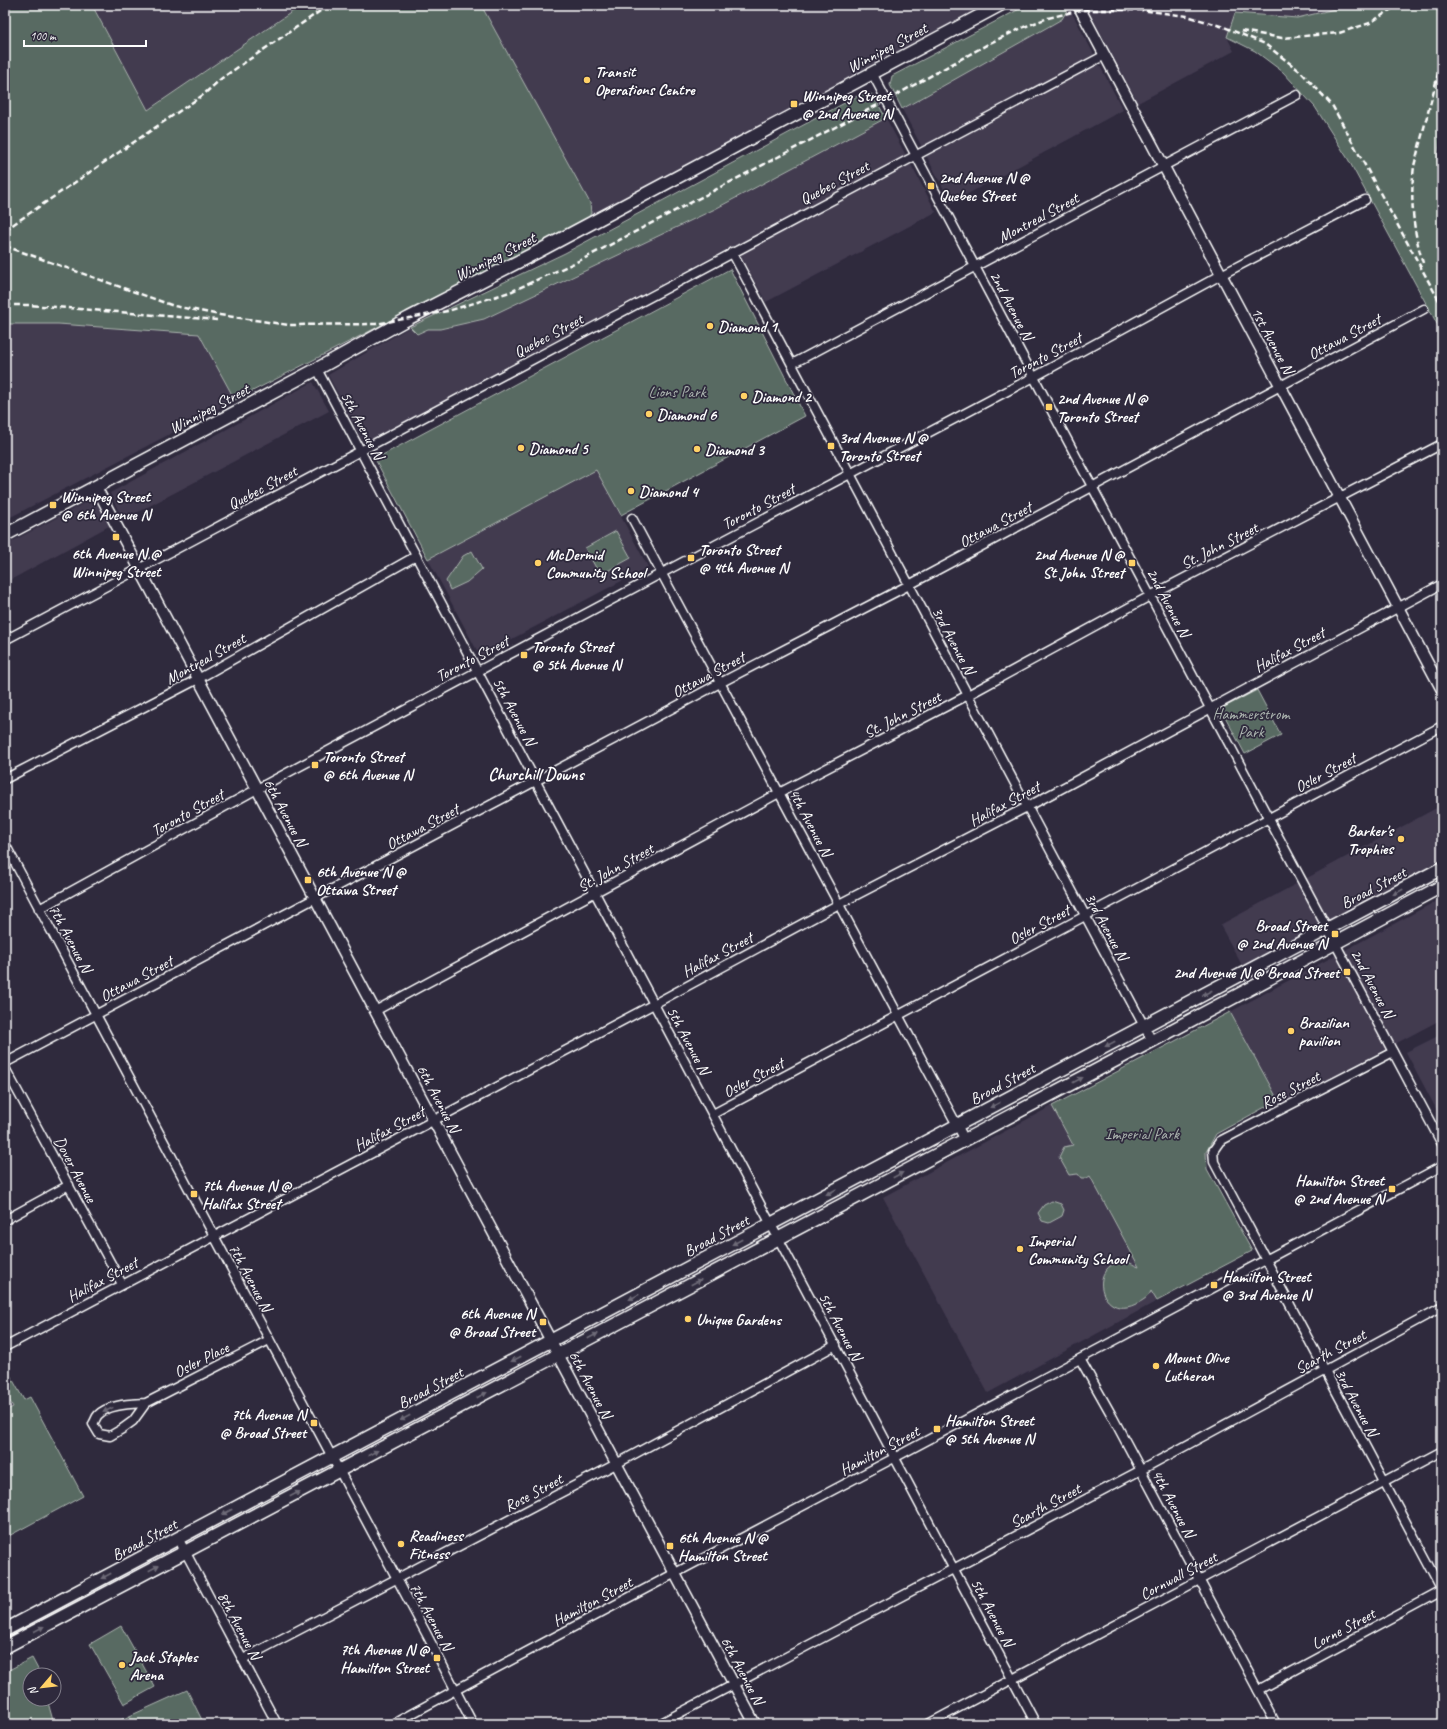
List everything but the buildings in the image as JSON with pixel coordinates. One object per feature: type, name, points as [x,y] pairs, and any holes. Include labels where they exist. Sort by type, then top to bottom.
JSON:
[{"type":"main road","name":"Winnipeg Street","points":[[5,535],[317,369],[409,318],[538,252],[872,72],[1000,5]]},
{"type":"main road","name":"Broad Street","points":[[5,1630],[1442,868]]},
{"type":"main road","name":"Broad Street","points":[[5,1647],[339,1472],[1336,944],[1442,886]]},
{"type":"street","name":"1st Avenue N","points":[[1078,5],[1442,690]]},
{"type":"street","name":"Quebec Street","points":[[5,640],[916,154],[1105,55]]},
{"type":"street","name":"2nd Avenue N","points":[[872,72],[1442,1144]]},
{"type":"street","name":"Montreal Street","points":[[792,364],[1297,95]]},
{"type":"street","name":"Toronto Street","points":[[39,909],[257,789],[1034,377],[1221,275],[1365,200]]},
{"type":"street","name":"3rd Avenue N","points":[[732,252],[1152,1041]]},
{"type":"street","name":"Ottawa Street","points":[[5,1063],[316,899],[720,682],[909,585],[1424,309]]},
{"type":"street","name":"5th Avenue N","points":[[317,369],[1036,1724]]},
{"type":"street","name":"St. John Street","points":[[375,1011],[596,894],[779,793],[968,695],[1150,596],[1442,444]]},
{"type":"street","name":"6th Avenue N","points":[[96,487],[755,1724]]},
{"type":"street","name":"4th Avenue N","points":[[632,518],[964,1140]]},
{"type":"street","name":"Montreal Street","points":[[5,779],[198,679],[416,556]]},
{"type":"street","name":"Halifax Street","points":[[5,1346],[213,1235],[654,1004],[839,904],[1027,806],[1442,584]]},
{"type":"street","name":"Osler Street","points":[[713,1114],[898,1014],[1086,916],[1442,726]]},
{"type":"street","name":"7th Avenue N","points":[[5,844],[473,1724]]},
{"type":"street","name":"Rose Street","points":[[1214,1162],[1213,1151],[1220,1141],[1394,1052]]},
{"type":"street","name":"Dover Avenue","points":[[5,1068],[122,1284]]},
{"type":"street","name":"3rd Avenue N","points":[[1214,1162],[1442,1591]]},
{"type":"street","name":"Hamilton Street","points":[[393,1724],[674,1573],[1080,1360],[1442,1166]]},
{"type":"street","points":[[5,1220],[69,1186]]},
{"type":"street","name":"Scarth Street","points":[[659,1724],[1141,1470],[1324,1369],[1442,1307]]},
{"type":"street","name":"Osler Place","points":[[146,1403],[133,1421],[110,1436],[99,1434],[93,1424],[98,1415],[110,1408],[124,1404],[146,1403],[269,1340]]},
{"type":"street","name":"Rose Street","points":[[243,1660],[616,1464],[836,1346]]},
{"type":"street","name":"4th Avenue N","points":[[1080,1360],[1141,1470],[1276,1724]]},
{"type":"street","name":"Cornwall Street","points":[[928,1724],[1442,1451]]},
{"type":"street","name":"8th Avenue N","points":[[178,1538],[277,1724]]},
{"type":"street","name":"Lorne Street","points":[[1258,1690],[1442,1591]]},
{"type":"shaded area","points":[[92,5],[301,5],[148,110]]},
{"type":"shaded area","points":[[481,5],[984,5],[587,220]]},
{"type":"shaded area","points":[[1086,5],[1352,5],[1297,18],[1235,13],[1227,37],[1234,51],[1138,103]]},
{"type":"shaded area","points":[[1069,7],[1123,110],[951,203],[902,109],[1062,19]]},
{"type":"shaded area","points":[[1442,117],[1442,190],[1437,161]]},
{"type":"shaded area","points":[[886,118],[936,212],[766,302],[735,245],[364,443],[328,375],[410,327],[417,334],[428,329],[440,329],[484,319],[715,209]]},
{"type":"shaded area","points":[[5,324],[58,324],[199,334],[235,400],[5,520]]},
{"type":"shaded area","points":[[313,382],[329,411],[123,520],[110,493]]},
{"type":"shaded area","name":"McDermid Community School","points":[[596,470],[648,567],[480,656],[428,559]]},
{"type":"shaded area","points":[[94,498],[109,526],[5,583],[5,545]]},
{"type":"shaded area","points":[[1442,805],[1442,859],[1243,967],[1220,925]]},
{"type":"shaded area","points":[[1442,898],[1442,1019],[1280,1105],[1230,1012]]},
{"type":"shaded area","points":[[1442,1034],[1442,1120],[1406,1052]]},
{"type":"shaded area","name":"Imperial Community School","points":[[1052,1106],[1157,1301],[988,1393],[883,1197]]},
{"type":"green space","points":[[5,5],[92,5],[148,110],[302,5],[481,5],[590,203],[591,213],[587,220],[235,400],[199,334],[58,324],[5,324]]},
{"type":"green space","points":[[1027,5],[1068,5],[1069,7],[1062,19],[902,109],[890,85],[892,76]]},
{"type":"green space","points":[[1352,5],[1442,5],[1442,117],[1437,161],[1442,190],[1442,333],[1348,159],[1315,107],[1283,72],[1255,51],[1227,37],[1235,13],[1297,18]]},
{"type":"green space","points":[[865,92],[873,95],[886,118],[715,209],[484,319],[440,329],[428,329],[417,334],[410,327],[565,253]]},
{"type":"green space","name":"Lions Park","points":[[730,269],[805,416],[621,515],[596,470],[428,559],[375,459]]},
{"type":"green space","points":[[616,531],[631,558],[600,575],[585,548]]},
{"type":"green space","points":[[472,551],[482,569],[467,582],[450,590],[446,581],[463,556]]},
{"type":"green space","name":"Hammerstrom Park","points":[[1257,690],[1281,735],[1245,754],[1221,709]]},
{"type":"green space","name":"Imperial Park","points":[[1230,1012],[1278,1100],[1216,1134],[1206,1152],[1207,1169],[1252,1251],[1157,1301],[1151,1291],[1147,1297],[1136,1304],[1123,1307],[1113,1305],[1106,1298],[1102,1289],[1102,1280],[1105,1271],[1113,1264],[1126,1262],[1139,1267],[1090,1176],[1087,1178],[1081,1178],[1078,1174],[1069,1175],[1059,1157],[1064,1147],[1073,1145],[1052,1106]]},
{"type":"green space","points":[[1052,1201],[1061,1204],[1064,1210],[1062,1216],[1049,1223],[1042,1221],[1038,1213],[1044,1205]]},
{"type":"green space","points":[[5,1366],[24,1400],[30,1397],[83,1496],[5,1538],[5,1411],[13,1407],[5,1392]]},
{"type":"green space","name":"Jack Staples Arena","points":[[121,1626],[155,1687],[124,1704],[90,1644]]},
{"type":"green space","points":[[32,1658],[37,1667],[22,1667],[22,1707],[49,1707],[54,1724],[5,1724],[5,1672]]},
{"type":"green space","points":[[187,1690],[204,1724],[112,1724]]},
{"type":"railway","points":[[5,230],[203,95],[222,78],[329,5]]},
{"type":"railway","points":[[1241,31],[1282,38],[1339,33],[1370,23],[1398,5]]},
{"type":"railway","points":[[5,246],[174,306],[220,315],[289,325],[376,324],[448,311],[510,292],[583,259],[887,100],[990,43],[1024,27],[1048,18],[1081,10],[1141,10],[1187,16],[1224,27],[1265,44],[1301,72],[1332,105],[1442,306]]},
{"type":"railway","points":[[1423,263],[1413,215],[1412,191],[1414,166],[1442,59]]},
{"type":"railway","points":[[1442,251],[1439,274],[1442,290]]},
{"type":"railway","points":[[5,305],[30,305],[217,320]]},
{"type":"place","name":"Transit Operations Centre","points":[[587,80]]},
{"type":"place","name":"Winnipeg Street @ 2nd Avenue N","points":[[794,104]]},
{"type":"place","name":"2nd Avenue N @ Quebec Street","points":[[931,186]]},
{"type":"place","name":"Diamond 1","points":[[710,326]]},
{"type":"place","name":"Diamond 2","points":[[744,396]]},
{"type":"place","name":"2nd Avenue N @ Toronto Street","points":[[1049,407]]},
{"type":"place","name":"Diamond 6","points":[[649,414]]},
{"type":"place","name":"3rd Avenue N @ Toronto Street","points":[[831,446]]},
{"type":"place","name":"Diamond 5","points":[[521,448]]},
{"type":"place","name":"Diamond 3","points":[[697,449]]},
{"type":"place","name":"Diamond 4","points":[[631,491]]},
{"type":"place","name":"Winnipeg Street @ 6th Avenue N","points":[[53,505]]},
{"type":"place","name":"6th Avenue N @ Winnipeg Street","points":[[116,537]]},
{"type":"place","name":"Toronto Street @ 4th Avenue N","points":[[691,558]]},
{"type":"place","name":"McDermid Community School","points":[[538,563]]},
{"type":"place","name":"2nd Avenue N @ St John Street","points":[[1132,563]]},
{"type":"place","name":"Toronto Street @ 5th Avenue N","points":[[524,655]]},
{"type":"place","name":"Toronto Street @ 6th Avenue N","points":[[315,765]]},
{"type":"place","name":"Barker's Trophies","points":[[1401,839]]},
{"type":"place","name":"6th Avenue N @ Ottawa Street","points":[[308,880]]},
{"type":"place","name":"Broad Street @ 2nd Avenue N","points":[[1335,934]]},
{"type":"place","name":"2nd Avenue N @ Broad Street","points":[[1347,972]]},
{"type":"place","name":"Brazilian pavilion","points":[[1291,1031]]},
{"type":"place","name":"Hamilton Street @ 2nd Avenue N","points":[[1392,1189]]},
{"type":"place","name":"7th Avenue N @ Halifax Street","points":[[194,1194]]},
{"type":"place","name":"Imperial Community School","points":[[1020,1249]]},
{"type":"place","name":"Hamilton Street @ 3rd Avenue N","points":[[1214,1285]]},
{"type":"place","name":"Unique Gardens","points":[[688,1319]]},
{"type":"place","name":"6th Avenue N @ Broad Street","points":[[543,1322]]},
{"type":"place","name":"Mount Olive Lutheran","points":[[1156,1366]]},
{"type":"place","name":"7th Avenue N @ Broad Street","points":[[314,1423]]},
{"type":"place","name":"Hamilton Street @ 5th Avenue N","points":[[937,1429]]},
{"type":"place","name":"Readiness Fitness","points":[[401,1544]]},
{"type":"place","name":"6th Avenue N @ Hamilton Street","points":[[670,1546]]},
{"type":"place","name":"7th Avenue N @ Hamilton Street","points":[[437,1658]]},
{"type":"place","name":"Jack Staples Arena","points":[[122,1665]]},
{"type":"district","name":"Churchill Downs","points":[[536,774]]}]
